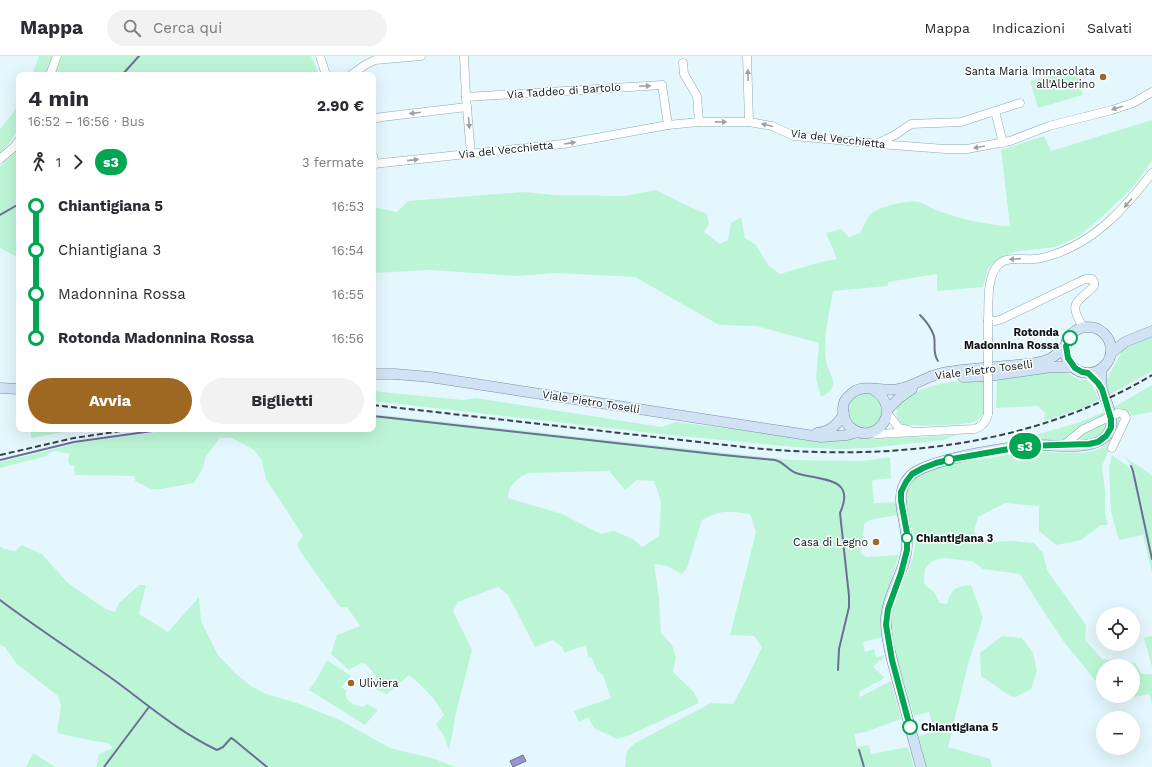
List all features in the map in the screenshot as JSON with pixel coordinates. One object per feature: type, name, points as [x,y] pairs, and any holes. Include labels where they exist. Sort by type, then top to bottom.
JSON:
[{"type":"main road","points":[[1083,327],[1096,328],[1105,334],[1121,337],[1149,332]]},
{"type":"main road","name":"Viale Pietro Toselli","points":[[809,434],[830,430],[837,425],[844,414],[843,406],[850,394],[861,388],[870,388],[874,390],[899,389],[942,373],[1041,362],[1053,358],[1066,346],[1072,334],[1083,327]]},
{"type":"main road","points":[[1088,373],[1095,372],[1102,368],[1107,362],[1111,353],[1125,342],[1149,332]]},
{"type":"main road","points":[[1105,334],[1110,344],[1111,353]]},
{"type":"main road","points":[[1066,346],[1068,358],[1073,367]]},
{"type":"main road","name":"Viale Pietro Toselli","points":[[376,374],[395,374],[436,378],[829,437],[847,436],[858,432],[870,433],[881,426],[888,412],[903,394],[922,385],[942,379],[989,376],[1051,367],[1073,367],[1079,371],[1088,373]]},
{"type":"main road","points":[[921,767],[892,660],[886,625],[888,609],[901,573],[907,550],[907,533],[901,501],[903,487],[912,474],[940,462],[1020,447],[1095,443],[1103,440],[1108,434],[1111,426],[1111,419],[1102,389],[1102,368]]},
{"type":"main road","points":[[1088,373],[1102,389]]},
{"type":"main road","points":[[0,388],[16,389]]},
{"type":"main road","points":[[874,390],[884,398],[888,412]]},
{"type":"main road","points":[[844,414],[848,425],[858,432]]},
{"type":"street","points":[[51,72],[57,56]]},
{"type":"street","points":[[320,56],[325,72]]},
{"type":"street","points":[[355,72],[376,60],[421,56]]},
{"type":"street","points":[[464,56],[471,154]]},
{"type":"street","points":[[747,56],[749,122]]},
{"type":"street","points":[[683,63],[684,74],[696,96],[699,122]]},
{"type":"street","name":"Via Taddeo di Bartolo","points":[[466,97],[662,85],[668,125]]},
{"type":"street","name":"Via del Vecchietta","points":[[376,161],[471,154],[563,144],[668,125],[699,122],[749,122],[772,126],[794,136],[953,150],[1003,142],[1049,126],[1120,107],[1138,100],[1152,92]]},
{"type":"street","points":[[877,143],[896,135],[906,126],[911,124],[961,122],[1020,103]]},
{"type":"street","points":[[376,118],[468,107]]},
{"type":"street","points":[[995,111],[1003,142]]},
{"type":"street","points":[[0,159],[16,144]]},
{"type":"street","points":[[870,433],[877,434],[976,429],[985,422],[988,414],[988,320],[991,281],[994,271],[999,264],[1012,259],[1044,258],[1079,243],[1101,228],[1122,210],[1152,173]]},
{"type":"street","points":[[988,320],[994,321],[1002,319],[1085,279],[1091,278],[1094,281],[1094,286],[1080,298],[1075,307],[1078,320],[1083,327]]},
{"type":"street","points":[[888,412],[901,430],[921,431]]},
{"type":"street","points":[[1064,445],[1082,430],[1118,413],[1124,414],[1126,418],[1112,448]]},
{"type":"green space","points":[[39,56],[311,56],[318,72],[33,72]]},
{"type":"green space","points":[[1075,68],[1083,95],[1038,108],[1030,81]]},
{"type":"green space","points":[[16,107],[16,132],[7,146],[0,153],[0,129]]},
{"type":"green space","points":[[1152,120],[1152,161],[1133,187],[1078,237],[1055,247],[1014,252],[999,259],[988,268],[983,287],[937,291],[937,274],[888,282],[888,286],[833,291],[827,326],[825,352],[826,361],[833,384],[832,389],[821,397],[816,379],[819,343],[756,326],[719,325],[635,277],[556,273],[518,276],[430,270],[376,273],[376,208],[397,212],[408,201],[523,192],[555,195],[624,196],[656,190],[707,214],[709,224],[704,232],[720,244],[728,240],[731,223],[741,217],[745,238],[756,245],[768,265],[780,274],[837,259],[826,233],[841,229],[849,237],[860,233],[870,215],[879,209],[893,204],[919,202],[936,210],[963,219],[1010,226],[1001,150],[1044,136],[1051,151]]},
{"type":"green space","points":[[16,152],[16,256],[0,248],[0,166]]},
{"type":"green space","points":[[1152,337],[1152,371],[1109,395],[1106,387],[1107,379],[1123,349]]},
{"type":"green space","points":[[1060,370],[1067,372],[1077,379],[1087,380],[1092,385],[1099,400],[1083,408],[1044,421],[1045,413],[1038,406],[996,408],[997,379]]},
{"type":"green space","points":[[971,380],[984,381],[984,412],[976,421],[959,424],[924,426],[905,425],[900,423],[898,420],[896,413],[899,405],[902,401],[916,392],[939,384]]},
{"type":"green space","points":[[1152,385],[1152,412],[1130,416],[1123,411],[1115,412],[1114,407]]},
{"type":"green space","points":[[376,391],[463,400],[476,398],[662,427],[676,422],[820,440],[956,435],[944,440],[869,448],[837,449],[794,447],[660,434],[376,401]]},
{"type":"green space","points":[[865,393],[878,398],[883,411],[878,424],[865,429],[852,424],[847,411],[852,398]]},
{"type":"green space","points":[[1104,412],[1107,416],[1063,441],[1031,440],[1032,436],[1080,422]]},
{"type":"green space","points":[[376,415],[792,460],[863,461],[890,457],[891,478],[872,481],[874,503],[896,502],[897,515],[870,520],[864,524],[861,553],[866,557],[899,555],[882,611],[883,637],[863,642],[865,652],[874,649],[876,658],[884,655],[882,661],[880,660],[873,667],[884,677],[883,679],[859,692],[860,697],[891,681],[901,719],[866,732],[854,734],[857,747],[869,745],[871,754],[908,747],[914,767],[625,767],[627,751],[635,743],[711,703],[733,704],[747,678],[762,647],[754,636],[730,635],[756,532],[750,514],[720,512],[702,520],[687,568],[682,574],[667,566],[654,564],[659,597],[661,633],[672,645],[676,657],[673,672],[694,692],[699,703],[630,735],[617,739],[594,728],[588,717],[579,722],[574,711],[611,698],[603,675],[597,671],[592,658],[588,657],[586,645],[564,653],[562,647],[553,640],[535,647],[508,595],[498,587],[458,602],[453,611],[472,650],[457,709],[449,750],[444,736],[436,724],[444,715],[429,694],[409,675],[387,694],[377,690],[373,686],[376,676],[366,664],[361,663],[349,670],[331,654],[337,635],[360,626],[347,607],[340,607],[300,551],[297,544],[303,536],[266,479],[262,461],[254,450],[232,438],[220,438],[206,456],[203,468],[194,483],[161,489],[151,489],[135,481],[134,476],[75,475],[74,466],[70,465],[68,461],[69,454],[56,451],[49,453],[47,456],[0,468],[0,462],[78,443],[157,432],[376,432]],"holes":[[[609,471],[625,490],[637,480],[654,481],[661,502],[659,536],[642,547],[633,539],[614,531],[601,534],[562,514],[508,498],[508,493],[512,486],[517,480],[528,473]]]},
{"type":"green space","points":[[1117,416],[1122,421],[1102,466],[1105,491],[1105,513],[1108,525],[1101,525],[1081,540],[1056,545],[1039,531],[1039,506],[1005,503],[978,517],[974,531],[982,540],[991,542],[1014,541],[1034,543],[1043,553],[1047,570],[1086,625],[1085,640],[1102,659],[1096,659],[1096,681],[1064,642],[1020,574],[983,569],[972,561],[943,558],[931,562],[925,569],[924,582],[926,586],[934,592],[940,603],[947,604],[950,595],[958,587],[971,585],[983,618],[968,664],[948,747],[990,759],[992,767],[926,767],[919,736],[934,731],[929,712],[914,716],[902,677],[894,646],[892,631],[893,607],[914,552],[915,538],[906,507],[906,494],[911,483],[927,472],[948,464],[1022,452],[1074,453],[1099,449],[1107,444],[1113,436],[1117,426]]},
{"type":"green space","points":[[1108,420],[1107,427],[1097,439],[1074,441],[1073,439]]},
{"type":"green space","points":[[31,432],[65,432],[31,438]]},
{"type":"green space","points":[[1112,455],[1126,465],[1138,477],[1125,457],[1152,476],[1152,573],[1143,535],[1119,540],[1111,512],[1109,467]]},
{"type":"green space","points":[[22,545],[42,554],[68,583],[104,608],[115,612],[119,603],[139,585],[146,585],[139,614],[168,632],[199,597],[201,621],[218,655],[235,673],[251,686],[266,694],[297,703],[340,720],[390,748],[435,759],[455,767],[96,767],[99,754],[113,748],[108,743],[57,733],[61,706],[58,696],[17,664],[4,646],[0,645],[0,546],[4,549],[15,551]]},
{"type":"green space","points":[[1002,636],[1022,638],[1033,653],[1037,671],[1031,689],[1016,697],[1010,696],[981,676],[980,653]]},
{"type":"green space","points":[[1152,636],[1152,667],[1144,638]]},
{"type":"green space","points":[[327,660],[351,676],[341,687],[347,691],[345,694],[349,702],[363,707],[367,704],[378,710],[365,725],[309,690]]},
{"type":"green space","points":[[1140,671],[1142,674],[1152,674],[1152,705],[1149,694],[1140,696]]},
{"type":"green space","points":[[33,753],[56,767],[26,767]]},
{"type":"water","points":[[523,755],[526,761],[513,767],[510,761]]},
{"type":"waterway","points":[[125,72],[139,56]]},
{"type":"waterway","points":[[0,215],[16,206]]},
{"type":"waterway","points":[[920,315],[933,333],[935,355],[938,361]]},
{"type":"waterway","points":[[376,416],[775,460],[781,462],[796,473],[833,482],[840,486],[844,492],[844,501],[840,513],[849,596],[849,607],[839,649],[838,670]]},
{"type":"waterway","points":[[0,460],[74,442],[146,432]]},
{"type":"waterway","points":[[1131,466],[1152,559]]},
{"type":"waterway","points":[[0,600],[114,680],[164,718],[190,735],[217,750],[223,747],[231,738],[267,767]]},
{"type":"waterway","points":[[104,767],[149,707]]},
{"type":"waterway","points":[[859,750],[864,767]]},
{"type":"railway","points":[[376,405],[752,448],[804,452],[907,450],[958,443],[1009,433],[1058,419],[1106,399],[1152,375]]},
{"type":"railway","points":[[0,455],[74,438],[115,432]]},
{"type":"bus line","name":"s3","points":[[910,727],[892,660],[886,625],[888,609],[901,573],[907,550],[907,533],[901,501],[901,492],[903,487],[912,474],[943,461],[1020,447],[1037,445],[1089,444],[1103,440],[1109,432],[1112,421],[1102,389],[1096,380],[1088,373],[1082,372],[1073,367],[1066,351],[1066,346],[1070,338]]},
{"type":"place","name":"Santa Maria Immacolata all'Alberino","points":[[1103,77]]},
{"type":"place","name":"Rotonda Madonnina Rossa","points":[[1070,338]]},
{"type":"place","name":"Chiantigiana 3","points":[[907,538]]},
{"type":"place","name":"Casa di Legno","points":[[876,542]]},
{"type":"place","name":"Uliviera","points":[[351,683]]},
{"type":"place","name":"Chiantigiana 5","points":[[910,727]]}]
